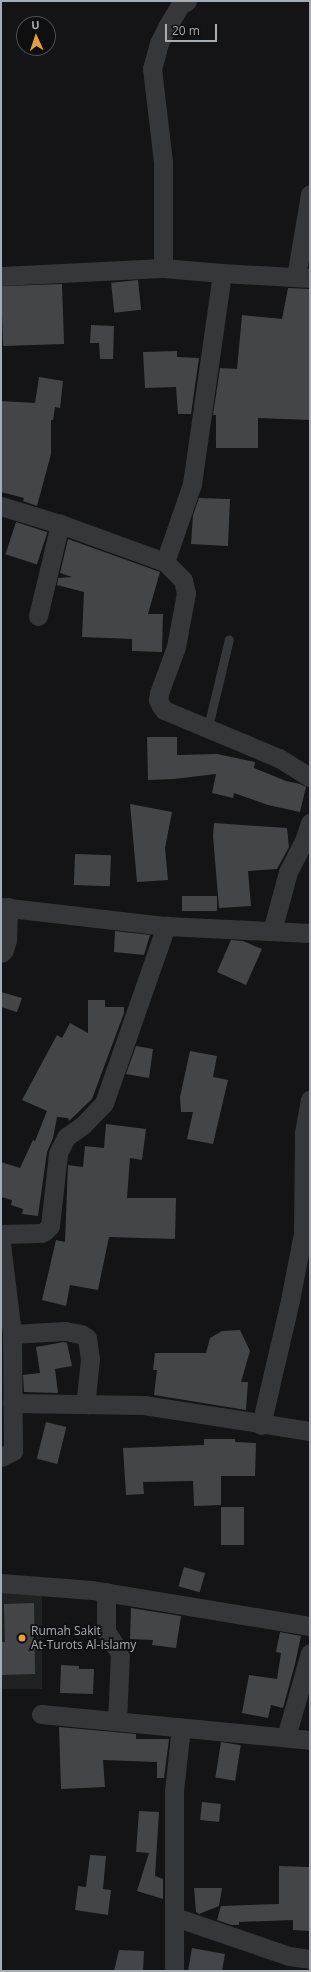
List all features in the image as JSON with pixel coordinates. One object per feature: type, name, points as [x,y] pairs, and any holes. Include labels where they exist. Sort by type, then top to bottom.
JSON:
[{"type":"street","points":[[163,268],[163,162],[152,69],[159,44],[167,27],[180,5],[187,1]]},
{"type":"street","points":[[1,276],[163,268],[222,273],[303,277],[310,194]]},
{"type":"street","points":[[165,562],[192,484],[222,273]]},
{"type":"street","points":[[1,506],[60,524],[165,562],[183,580],[186,593],[176,647],[159,693],[159,704],[164,710],[208,727],[279,758],[310,777]]},
{"type":"street","points":[[38,616],[60,524]]},
{"type":"street","points":[[272,931],[288,872],[304,841],[310,823]]},
{"type":"street","points":[[1,953],[4,950],[7,940],[4,907],[166,926],[310,933]]},
{"type":"street","points":[[1,1234],[41,1233],[45,1232],[50,1226],[58,1153],[66,1137],[83,1125],[104,1103],[166,926]]},
{"type":"street","points":[[261,1425],[306,1235],[307,1134],[310,1100]]},
{"type":"street","points":[[1,1244],[12,1334],[13,1451],[1,1457]]},
{"type":"street","points":[[12,1334],[65,1331],[81,1334],[87,1338],[90,1359],[86,1397],[89,1404]]},
{"type":"street","points":[[12,1403],[89,1404],[179,1409],[261,1425],[310,1431]]},
{"type":"street","points":[[1,1584],[106,1592],[310,1626]]},
{"type":"street","points":[[106,1592],[106,1632],[120,1653],[117,1721]]},
{"type":"street","points":[[286,1738],[310,1653]]},
{"type":"street","points":[[41,1714],[310,1740]]},
{"type":"street","points":[[174,1971],[174,1791],[181,1727]]},
{"type":"street","points":[[175,1917],[289,1956],[310,1959]]},
{"type":"lane","points":[[208,727],[229,639]]},
{"type":"shaded area","name":"Rumah Sakit At-Turots Al-Islamy","points":[[1,1587],[42,1587],[42,1689],[1,1689]]},
{"type":"building","points":[[138,280],[141,310],[114,313],[111,283]]},
{"type":"building","points":[[62,284],[64,344],[3,346],[1,286]]},
{"type":"building","points":[[288,288],[310,289],[310,420],[258,418],[258,448],[216,448],[216,415],[213,415],[220,368],[237,369],[242,315],[282,319]]},
{"type":"building","points":[[91,325],[114,326],[113,359],[100,359],[99,343],[90,343]]},
{"type":"building","points":[[177,351],[177,357],[199,358],[191,414],[178,414],[176,387],[145,388],[143,352]]},
{"type":"building","points":[[39,377],[63,381],[60,408],[55,407],[53,420],[51,420],[51,454],[37,506],[23,501],[24,498],[1,492],[1,401],[35,403]]},
{"type":"building","points":[[199,498],[230,499],[228,546],[191,544],[193,515]]},
{"type":"building","points":[[16,522],[47,532],[37,565],[5,554]]},
{"type":"building","points":[[68,539],[160,572],[148,614],[163,614],[162,652],[132,651],[132,639],[82,637],[84,592],[57,585],[58,578],[72,577],[60,573]]},
{"type":"building","points":[[147,737],[177,737],[177,755],[217,754],[255,762],[254,768],[286,781],[300,784],[306,787],[300,812],[268,805],[234,793],[233,798],[212,793],[216,774],[174,779],[148,780]]},
{"type":"building","points":[[130,804],[172,812],[165,848],[168,880],[137,882]]},
{"type":"building","points":[[214,823],[287,828],[289,847],[277,869],[248,871],[251,906],[219,908],[213,836]]},
{"type":"building","points":[[75,854],[111,855],[110,886],[74,885]]},
{"type":"building","points":[[182,896],[217,896],[217,911],[182,911]]},
{"type":"building","points":[[115,931],[150,935],[144,955],[114,952]]},
{"type":"building","points":[[231,940],[243,941],[262,949],[246,985],[217,972]]},
{"type":"building","points":[[1,992],[22,998],[17,1012],[1,1007]]},
{"type":"building","points":[[88,1000],[105,1000],[105,1007],[124,1007],[124,1013],[92,1099],[69,1121],[68,1118],[57,1117],[53,1138],[47,1152],[38,1216],[22,1214],[23,1209],[11,1205],[12,1200],[1,1197],[1,1162],[20,1168],[33,1140],[35,1141],[47,1111],[22,1100],[57,1035],[62,1038],[70,1023],[88,1033]]},
{"type":"building","points":[[136,1046],[153,1049],[149,1078],[126,1074]]},
{"type":"building","points":[[190,1051],[217,1056],[213,1077],[228,1080],[213,1144],[187,1139],[193,1112],[181,1112],[180,1097]]},
{"type":"building","points":[[106,1124],[146,1129],[142,1160],[130,1158],[127,1198],[176,1198],[175,1239],[109,1237],[98,1290],[70,1285],[66,1306],[42,1300],[56,1240],[65,1242],[68,1165],[83,1167],[85,1146],[104,1148]]},
{"type":"building","points":[[240,1330],[250,1351],[241,1382],[248,1382],[246,1410],[154,1395],[157,1370],[153,1370],[155,1353],[206,1353],[210,1338],[222,1331]]},
{"type":"building","points":[[64,1342],[67,1343],[72,1366],[55,1369],[58,1393],[24,1392],[23,1375],[40,1373],[36,1347]]},
{"type":"building","points":[[46,1422],[66,1427],[57,1464],[37,1459]]},
{"type":"building","points":[[204,1439],[235,1439],[235,1442],[256,1443],[255,1476],[221,1476],[221,1505],[194,1506],[193,1481],[143,1482],[144,1494],[126,1495],[123,1448],[204,1445]]},
{"type":"building","points":[[221,1507],[244,1507],[244,1545],[221,1545]]},
{"type":"building","points":[[184,1567],[205,1573],[200,1592],[178,1586]]},
{"type":"building","points":[[34,1603],[35,1674],[1,1675],[1,1642],[5,1642],[4,1604]]},
{"type":"building","points":[[131,1608],[181,1616],[176,1648],[152,1645],[153,1640],[130,1639]]},
{"type":"building","points":[[280,1632],[301,1636],[283,1708],[271,1705],[268,1718],[242,1713],[249,1675],[277,1679],[281,1653],[276,1652]]},
{"type":"building","points":[[61,1665],[79,1666],[79,1669],[94,1669],[93,1694],[60,1693]]},
{"type":"building","points":[[59,1727],[136,1734],[136,1739],[169,1739],[164,1778],[157,1778],[157,1762],[103,1760],[105,1787],[61,1789]]},
{"type":"building","points":[[221,1742],[241,1745],[235,1781],[215,1778]]},
{"type":"building","points":[[202,1802],[221,1804],[219,1822],[200,1820]]},
{"type":"building","points":[[139,1811],[159,1812],[155,1876],[163,1879],[163,1899],[137,1891],[149,1853],[136,1852]]},
{"type":"building","points":[[90,1855],[106,1856],[103,1889],[111,1890],[108,1915],[75,1910],[78,1886],[86,1887]]},
{"type":"building","points":[[279,1866],[310,1867],[310,1931],[293,1930],[293,1920],[239,1922],[239,1925],[231,1925],[217,1920],[221,1906],[279,1904]]},
{"type":"building","points":[[194,1888],[222,1888],[219,1906],[199,1914],[196,1912]]},
{"type":"building","points":[[192,1948],[225,1954],[222,1971],[188,1971]]},
{"type":"building","points":[[119,1950],[144,1951],[143,1971],[114,1971]]},
{"type":"place","name":"Rumah Sakit At-Turots Al-Islamy","points":[[22,1638]]}]
